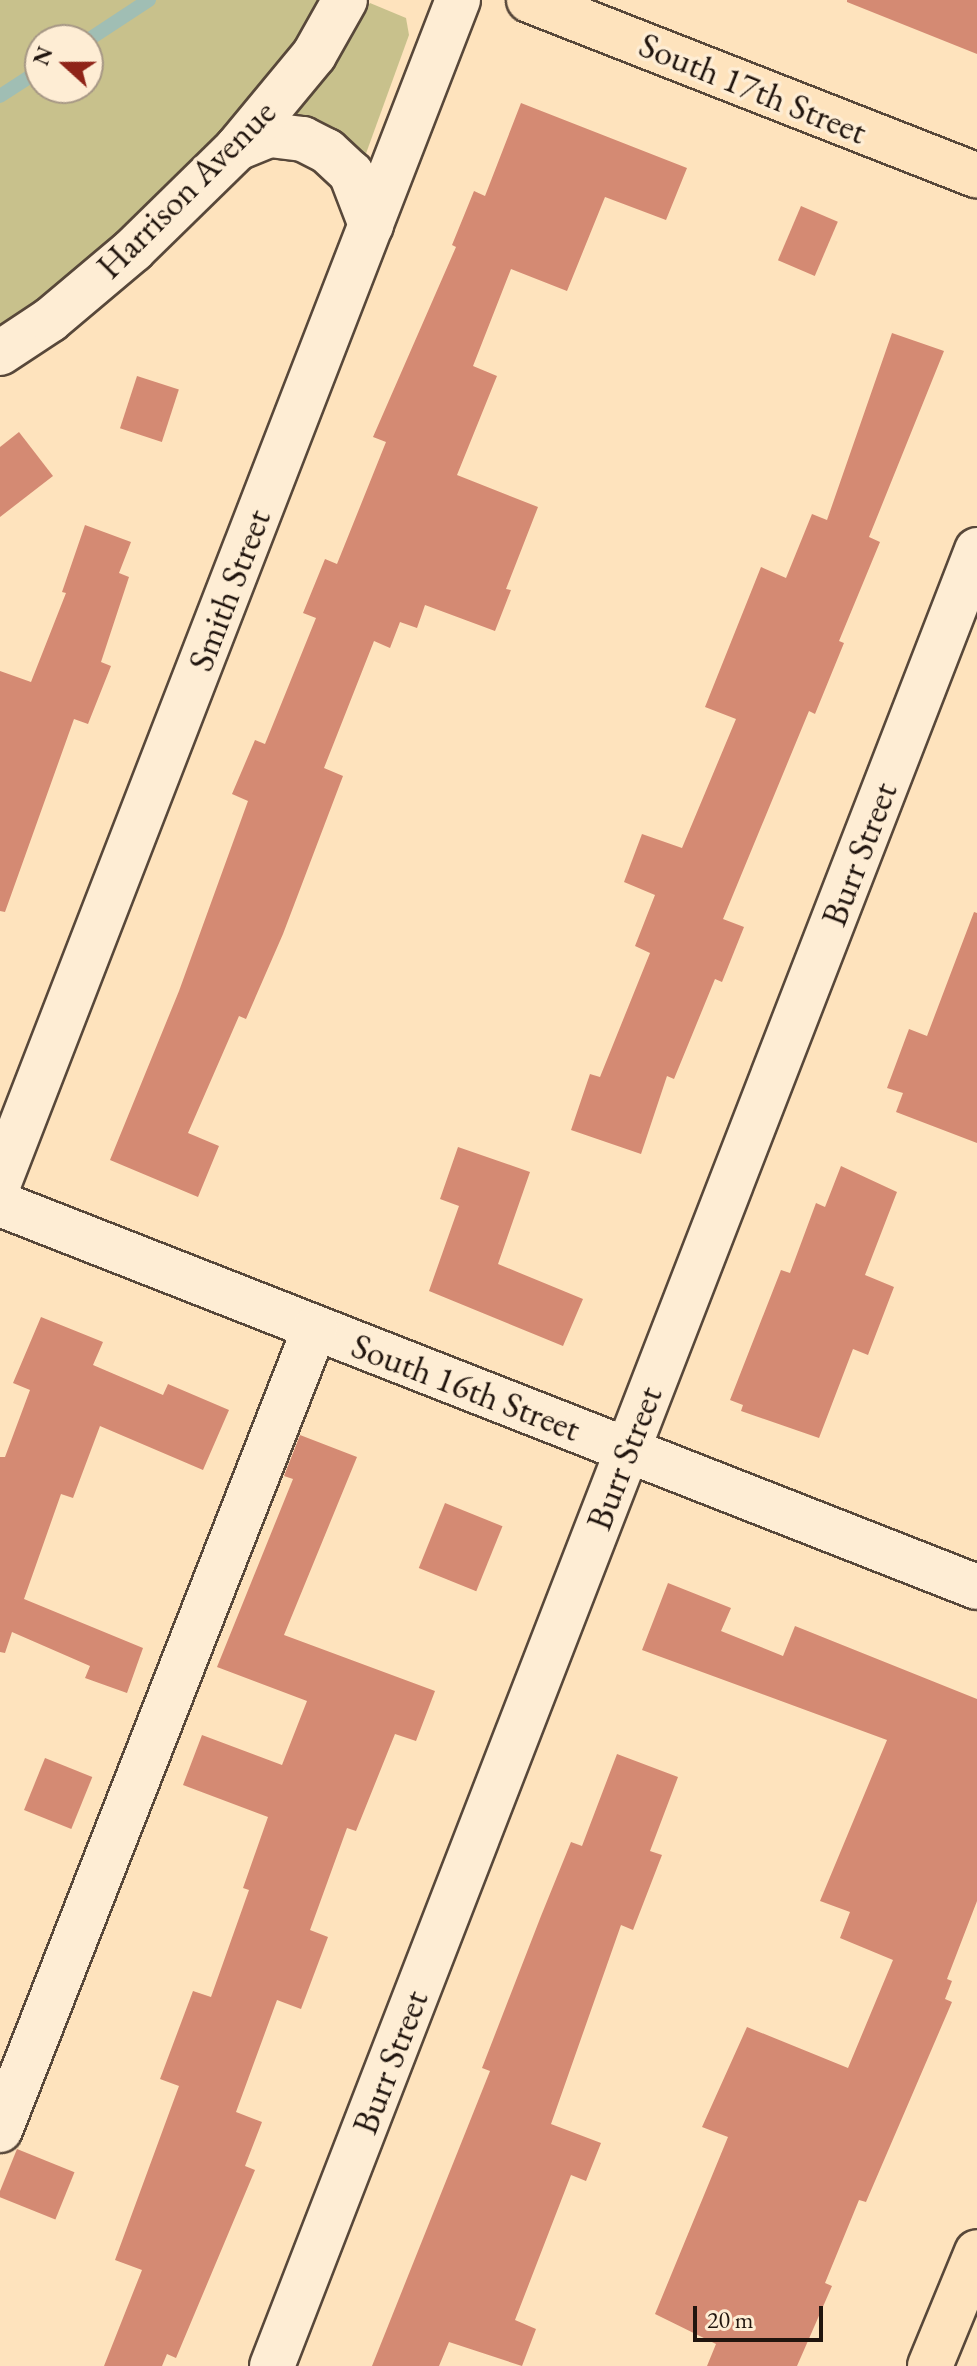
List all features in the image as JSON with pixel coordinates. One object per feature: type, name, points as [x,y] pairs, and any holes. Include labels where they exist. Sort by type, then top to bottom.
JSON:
[{"type":"main road","name":"South 17th Street","points":[[529,0],[977,176]]},
{"type":"main road","points":[[930,2366],[977,2252]]},
{"type":"street","name":"Harrison Avenue","points":[[0,353],[50,320],[133,250],[237,148],[314,55],[345,0]]},
{"type":"street","name":"Smith Street","points":[[0,1180],[458,0]]},
{"type":"street","points":[[237,148],[270,135],[303,139],[327,151],[351,173],[371,225]]},
{"type":"street","name":"Burr Street","points":[[272,2366],[977,550]]},
{"type":"street","name":"South 16th Street","points":[[0,1204],[977,1587]]},
{"type":"street","points":[[0,2130],[315,1328]]},
{"type":"shaded area","points":[[0,0],[345,0],[313,55],[0,353]]},
{"type":"shaded area","points":[[370,3],[406,18],[409,35],[364,159],[290,117]]},
{"type":"building","points":[[847,0],[977,0],[977,54],[847,2]]},
{"type":"building","points":[[521,103],[687,168],[666,220],[605,197],[567,291],[511,269],[473,366],[497,376],[457,475],[538,507],[506,589],[511,590],[495,631],[425,605],[417,628],[400,622],[390,648],[374,641],[324,768],[343,776],[283,934],[246,1019],[239,1016],[188,1133],[219,1146],[198,1197],[110,1160],[179,991],[248,801],[232,794],[255,740],[265,744],[316,618],[303,613],[325,559],[337,564],[386,442],[373,437],[456,247],[452,245],[474,191],[485,196]]},
{"type":"building","points":[[801,206],[838,222],[815,276],[778,260]]},
{"type":"building","points":[[892,333],[944,351],[869,537],[880,542],[839,641],[844,643],[815,714],[809,711],[723,919],[744,927],[722,982],[715,979],[674,1079],[667,1076],[641,1154],[571,1130],[590,1074],[600,1077],[650,953],[635,946],[655,895],[624,882],[642,834],[682,848],[736,719],[705,707],[761,567],[786,578],[812,514],[827,520]]},
{"type":"building","points":[[137,376],[179,390],[162,442],[120,428]]},
{"type":"building","points":[[19,432],[53,476],[0,517],[0,447]]},
{"type":"building","points":[[85,525],[131,542],[119,573],[129,577],[101,662],[111,666],[88,724],[74,719],[5,912],[0,911],[0,671],[31,682],[66,593],[62,592]]},
{"type":"building","points":[[974,912],[977,913],[977,1143],[896,1112],[903,1093],[887,1088],[909,1029],[927,1036]]},
{"type":"building","points":[[458,1147],[530,1172],[498,1264],[583,1299],[563,1346],[429,1291],[459,1206],[440,1199]]},
{"type":"building","points":[[841,1166],[897,1192],[865,1275],[894,1287],[868,1355],[853,1349],[819,1438],[741,1411],[743,1405],[730,1400],[781,1270],[790,1273],[816,1203],[825,1207]]},
{"type":"building","points":[[41,1317],[103,1342],[93,1365],[163,1395],[168,1384],[229,1410],[203,1470],[100,1426],[73,1498],[61,1494],[24,1599],[143,1648],[127,1693],[85,1678],[90,1666],[12,1632],[5,1653],[0,1652],[0,1457],[5,1457],[30,1390],[13,1383]]},
{"type":"building","points":[[300,1435],[357,1457],[284,1635],[435,1691],[416,1741],[395,1734],[356,1831],[347,1828],[310,1930],[328,1937],[301,2009],[277,2000],[236,2112],[262,2122],[245,2166],[255,2170],[176,2358],[167,2354],[162,2366],[104,2366],[142,2270],[115,2260],[179,2086],[160,2079],[193,1991],[211,1997],[249,1890],[243,1888],[268,1817],[183,1785],[202,1735],[282,1765],[307,1701],[217,1667],[293,1479],[284,1476]]},
{"type":"building","points":[[445,1503],[502,1526],[476,1591],[419,1568]]},
{"type":"building","points":[[668,1583],[731,1608],[721,1631],[783,1656],[795,1626],[977,1699],[977,1901],[947,1979],[952,1981],[945,1999],[952,2002],[866,2202],[859,2200],[825,2283],[832,2286],[797,2366],[707,2366],[716,2344],[655,2314],[728,2137],[702,2127],[747,2027],[848,2068],[893,1960],[840,1938],[850,1912],[820,1901],[887,1740],[642,1650]]},
{"type":"building","points":[[617,1754],[678,1777],[650,1851],[662,1855],[633,1930],[621,1925],[551,2124],[601,2143],[586,2181],[571,2175],[515,2320],[536,2329],[522,2366],[449,2342],[439,2366],[372,2366],[490,2071],[482,2068],[541,1916],[571,1842],[582,1846]]},
{"type":"building","points":[[45,1758],[92,1777],[71,1829],[24,1810]]},
{"type":"building","points":[[17,2149],[74,2172],[55,2220],[0,2197]]},
{"type":"waterway","points":[[104,30],[149,0]]},
{"type":"waterway","points":[[0,96],[24,80]]}]
